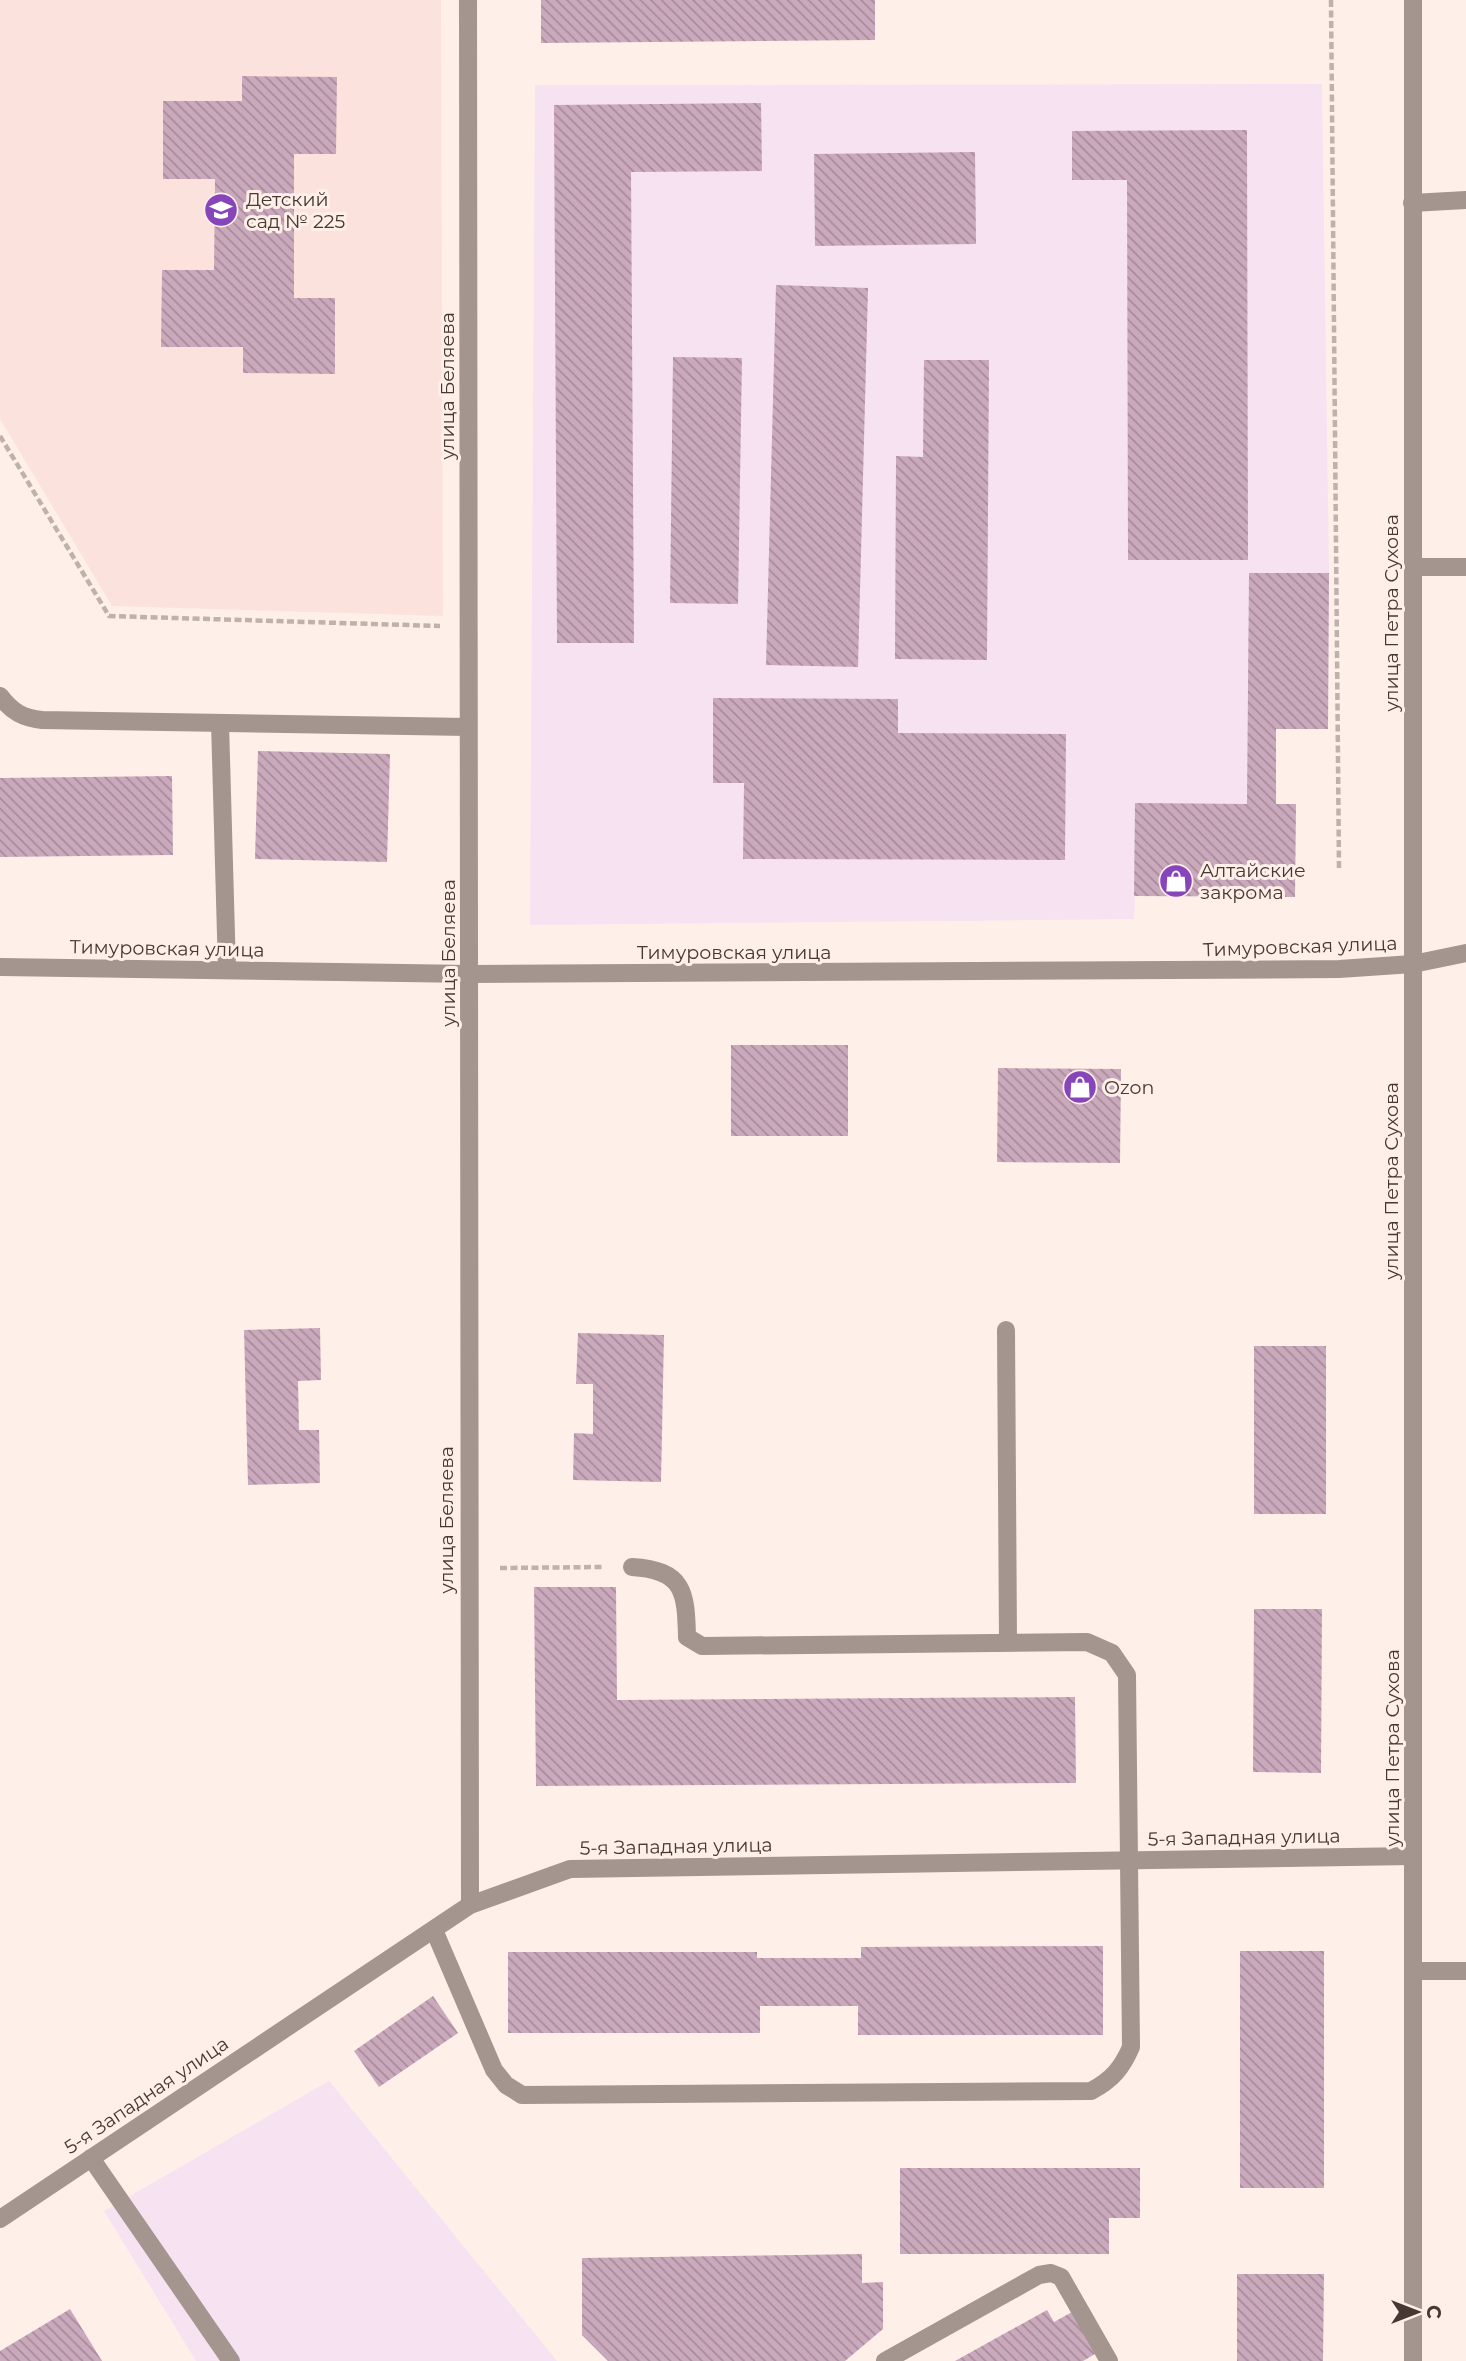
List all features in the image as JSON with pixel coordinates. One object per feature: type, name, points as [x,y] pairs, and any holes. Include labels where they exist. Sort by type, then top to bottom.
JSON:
[{"type":"street","name":"улица Беляева","points":[[468,0],[470,974],[467,1569],[470,1905]]},
{"type":"street","name":"улица Петра Сухова","points":[[1413,0],[1413,2361]]},
{"type":"street","points":[[1412,202],[1466,200]]},
{"type":"street","points":[[1412,567],[1466,567]]},
{"type":"street","points":[[0,696],[8,708],[24,718],[42,720],[468,727]]},
{"type":"street","points":[[220,723],[226,970]]},
{"type":"street","name":"Тимуровская улица","points":[[0,967],[470,974],[1325,969],[1413,964],[1466,953]]},
{"type":"street","points":[[1006,1330],[1008,1642]]},
{"type":"street","points":[[434,1930],[494,2070],[506,2085],[522,2095],[1091,2091],[1112,2080],[1132,2047],[1127,1675],[1112,1653],[1087,1642],[702,1646],[687,1637],[686,1598],[676,1581],[655,1568],[632,1567]]},
{"type":"street","name":"5-я Западная улица","points":[[0,2219],[470,1905],[570,1869],[1413,1856]]},
{"type":"street","points":[[1413,1971],[1466,1971]]},
{"type":"street","points":[[91,2158],[231,2361]]},
{"type":"street","points":[[885,2361],[1039,2275],[1051,2273],[1061,2277],[1109,2361]]},
{"type":"path","points":[[1331,0],[1339,869]]},
{"type":"path","points":[[0,436],[109,616],[468,627]]},
{"type":"path","points":[[467,1569],[632,1567]]},
{"type":"shaded area","name":"Детский сад № 225","points":[[0,0],[441,0],[443,616],[112,606],[0,419]]},
{"type":"shaded area","points":[[1322,84],[1329,573],[1328,729],[1276,729],[1276,804],[1296,804],[1295,897],[1135,896],[1134,919],[530,925],[535,85]]},
{"type":"shaded area","points":[[329,2081],[557,2361],[196,2361],[104,2211]]},
{"type":"building","points":[[541,0],[875,0],[875,40],[541,43]]},
{"type":"building","points":[[242,76],[337,77],[336,154],[294,154],[294,298],[335,298],[335,374],[243,373],[243,347],[161,347],[162,270],[214,270],[215,179],[163,179],[163,101],[242,101]]},
{"type":"building","points":[[761,103],[762,171],[631,172],[634,643],[557,643],[554,105]]},
{"type":"building","points":[[1247,130],[1248,560],[1128,560],[1127,180],[1072,180],[1072,131]]},
{"type":"building","points":[[975,152],[976,244],[815,246],[814,154]]},
{"type":"building","points":[[776,285],[868,288],[858,667],[766,665]]},
{"type":"building","points":[[673,357],[742,358],[738,604],[670,603]]},
{"type":"building","points":[[924,360],[989,360],[987,660],[895,659],[896,456],[923,457]]},
{"type":"building","points":[[1249,573],[1329,573],[1328,729],[1276,729],[1276,804],[1296,804],[1295,897],[1134,896],[1135,803],[1247,804]]},
{"type":"building","points":[[713,698],[898,699],[898,733],[1066,734],[1065,860],[743,859],[744,783],[713,783]]},
{"type":"building","points":[[258,751],[390,754],[387,862],[255,859]]},
{"type":"building","points":[[172,776],[173,855],[0,857],[0,778]]},
{"type":"building","points":[[731,1045],[848,1045],[848,1136],[731,1136]]},
{"type":"building","points":[[998,1068],[1121,1069],[1120,1163],[997,1162]]},
{"type":"building","points":[[320,1328],[321,1380],[298,1381],[299,1430],[319,1430],[320,1483],[248,1485],[244,1330]]},
{"type":"building","points":[[578,1333],[664,1335],[661,1482],[573,1480],[574,1433],[593,1434],[593,1384],[576,1384]]},
{"type":"building","points":[[1254,1346],[1326,1346],[1326,1514],[1254,1514]]},
{"type":"building","points":[[534,1587],[616,1587],[617,1700],[1075,1697],[1076,1783],[536,1786]]},
{"type":"building","points":[[1254,1609],[1322,1609],[1321,1773],[1253,1772]]},
{"type":"building","points":[[1103,1946],[1103,2035],[858,2035],[858,2006],[760,2006],[760,2033],[508,2033],[508,1952],[757,1952],[757,1958],[861,1958],[861,1947]]},
{"type":"building","points":[[1240,1951],[1324,1951],[1324,2188],[1240,2188]]},
{"type":"building","points":[[433,1996],[458,2033],[379,2087],[354,2051]]},
{"type":"building","points":[[900,2168],[1140,2168],[1140,2218],[1109,2218],[1109,2254],[900,2254]]},
{"type":"building","points":[[862,2254],[862,2283],[883,2282],[883,2329],[845,2361],[608,2361],[582,2335],[582,2258]]},
{"type":"building","points":[[1237,2274],[1324,2274],[1323,2361],[1237,2361]]},
{"type":"building","points":[[70,2309],[102,2361],[0,2361],[0,2351]]},
{"type":"building","points":[[1047,2310],[1054,2322],[1072,2312],[1095,2354],[1083,2361],[955,2361]]},
{"type":"place","name":"Детский сад № 225","points":[[221,210]]},
{"type":"place","name":"Алтайские закрома","points":[[1176,881]]},
{"type":"place","name":"Ozon","points":[[1080,1087]]}]
